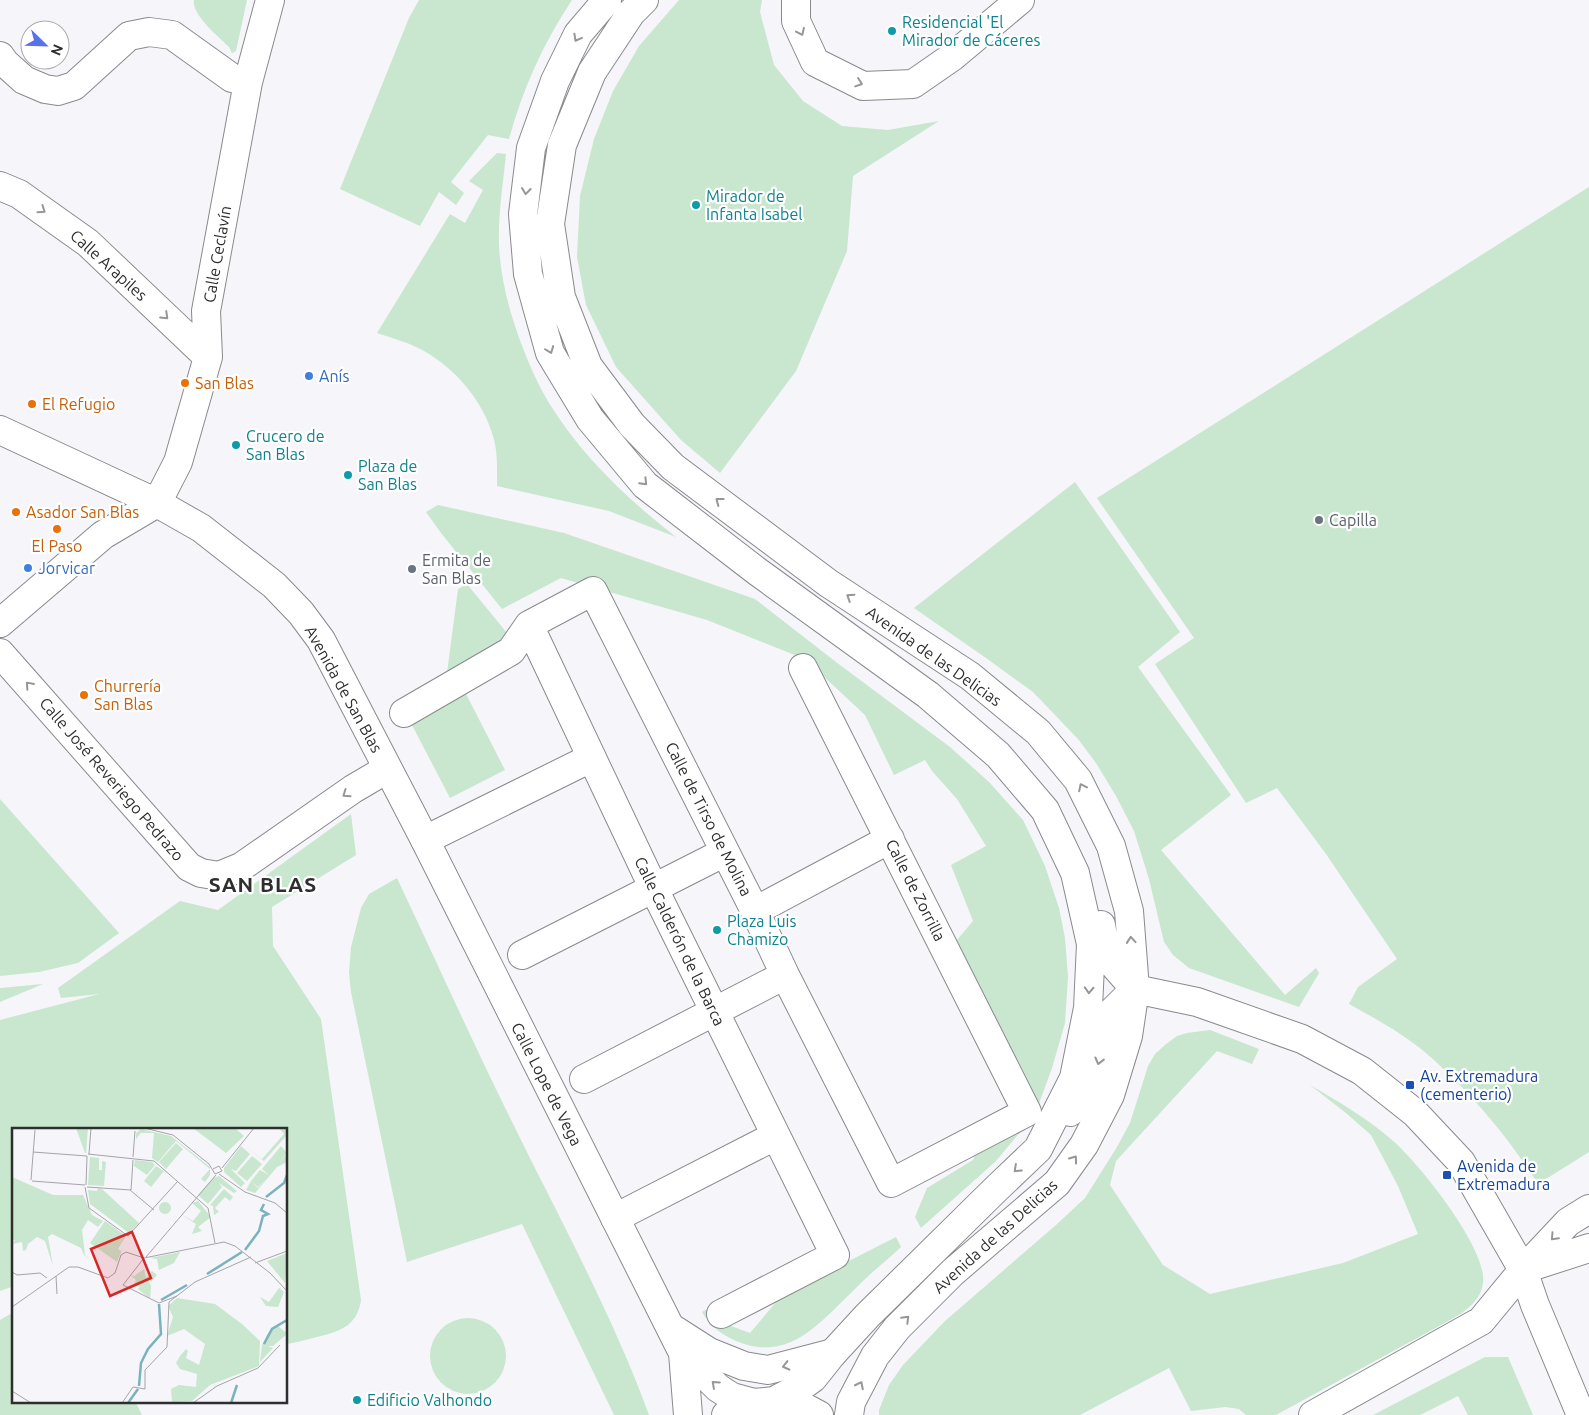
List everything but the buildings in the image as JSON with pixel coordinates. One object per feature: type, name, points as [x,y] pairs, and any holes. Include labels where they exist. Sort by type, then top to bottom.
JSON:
[{"type":"street","name":"Calle Ceclavín","points":[[157,503],[178,462],[208,357],[206,311],[248,82],[270,0]]},
{"type":"street","name":"Avenida de las Delicias","points":[[607,0],[578,34],[555,81],[531,148],[523,214],[528,274],[550,353],[590,419],[645,484],[758,572],[928,695],[998,756],[1045,810],[1074,873],[1091,944],[1088,1008],[1074,1078],[1038,1149],[867,1316],[813,1378],[802,1386],[726,1415]]},
{"type":"street","name":"Avenida de las Delicias","points":[[644,0],[631,13],[592,72],[562,144],[550,224],[561,297],[588,366],[632,426],[673,467],[828,583],[970,676],[1038,732],[1078,780],[1111,846],[1129,911],[1135,989],[1128,1036],[1110,1095],[1084,1145],[1057,1183],[953,1272],[897,1328],[875,1356],[851,1402],[849,1415]]},
{"type":"street","points":[[796,0],[796,21],[815,62],[863,86],[913,84],[952,58],[1020,0]]},
{"type":"street","points":[[0,56],[24,80],[45,89],[58,91],[74,86],[129,36],[149,32],[172,35],[232,78],[248,82]]},
{"type":"street","name":"Calle Arapiles","points":[[0,186],[19,194],[88,243],[208,357]]},
{"type":"street","name":"Avenida de San Blas","points":[[0,430],[157,503],[201,528],[274,585],[301,613],[321,640],[424,840]]},
{"type":"street","points":[[0,623],[103,536],[157,503]]},
{"type":"street","name":"Calle de Tirso de Molina","points":[[528,625],[593,591],[891,1182]]},
{"type":"street","points":[[404,713],[511,651],[528,625]]},
{"type":"street","name":"Calle Calderón de la Barca","points":[[528,625],[654,889],[835,1255],[721,1314]]},
{"type":"street","name":"Calle José Reveriego Pedrazo","points":[[0,653],[188,867],[201,873],[219,876],[241,867],[353,789],[387,769]]},
{"type":"street","name":"Calle de Zorrilla","points":[[804,668],[1027,1112],[891,1182]]},
{"type":"street","points":[[424,840],[591,758]]},
{"type":"street","points":[[1045,810],[1073,842],[1091,876],[1107,957],[1135,989],[1197,1002],[1302,1040],[1362,1071],[1415,1113],[1461,1162],[1523,1270],[1535,1305],[1581,1415]]},
{"type":"street","points":[[755,911],[890,839]]},
{"type":"street","name":"Calle Lope de Vega","points":[[424,840],[683,1353],[718,1388],[732,1397],[802,1406],[819,1415]]},
{"type":"street","points":[[522,954],[725,852]]},
{"type":"street","points":[[584,1079],[785,975]]},
{"type":"street","points":[[1038,1149],[1093,1083],[1110,1014],[1135,989]]},
{"type":"street","points":[[615,1218],[775,1136]]},
{"type":"street","points":[[1313,1415],[1481,1321],[1523,1270],[1568,1222],[1589,1209]]},
{"type":"street","points":[[1523,1270],[1589,1248]]},
{"type":"street","points":[[670,1327],[709,1352],[744,1366],[768,1370],[833,1353]]},
{"type":"street","name":"Calle Lope de Vega","points":[[683,1353],[688,1415]]},
{"type":"green space","points":[[194,0],[247,0],[236,51],[232,53],[229,47],[201,18],[194,6]]},
{"type":"green space","points":[[419,0],[572,0],[552,33],[527,84],[509,139],[488,135],[451,182],[464,193],[456,205],[439,192],[420,226],[340,189],[409,18]]},
{"type":"green space","points":[[679,0],[762,0],[760,12],[774,65],[803,101],[842,126],[888,130],[939,121],[853,176],[847,251],[796,371],[720,473],[681,440],[616,367],[586,305],[577,257],[580,196],[594,139],[613,91],[639,46]]},
{"type":"green space","points":[[497,153],[506,154],[499,222],[502,275],[514,323],[534,374],[549,403],[575,441],[623,492],[676,537],[609,511],[497,486],[495,442],[482,410],[467,387],[436,358],[407,343],[377,333],[450,214],[465,223],[483,190],[469,181]]},
{"type":"green space","points":[[1589,187],[1589,1152],[1538,1184],[1514,1149],[1458,1083],[1409,1040],[1349,1004],[1358,987],[1397,959],[1326,854],[1277,788],[1246,803],[1155,664],[1194,638],[1097,498]]},
{"type":"green space","points":[[1075,482],[1180,632],[1138,667],[1231,795],[1161,850],[1285,995],[1316,968],[1319,973],[1299,1007],[1189,968],[1173,955],[1164,942],[1149,879],[1134,831],[1096,763],[1078,739],[1033,692],[914,608]]},
{"type":"green space","points":[[438,505],[564,533],[755,599],[950,747],[990,783],[1023,820],[1045,866],[1059,908],[1065,938],[1068,977],[1065,1023],[1052,1068],[1037,1109],[957,940],[973,921],[951,865],[986,846],[957,799],[932,771],[925,760],[894,775],[865,715],[805,659],[707,620],[561,578],[502,609],[426,512]]},
{"type":"green space","points":[[467,584],[509,638],[447,673],[458,589]]},
{"type":"green space","points":[[464,690],[505,770],[450,798],[412,725]]},
{"type":"green space","points":[[0,799],[119,933],[78,963],[39,972],[0,976]]},
{"type":"green space","points":[[351,814],[356,855],[272,907],[273,946],[321,1019],[361,1300],[355,1317],[338,1331],[288,1344],[288,1128],[12,1128],[12,1287],[0,1291],[0,1020],[99,994],[61,998],[58,988],[180,901],[218,910]]},
{"type":"green space","points":[[397,878],[488,1073],[605,1309],[649,1415],[614,1415],[522,1224],[407,1262],[351,992],[349,973],[351,947],[361,908],[369,894]]},
{"type":"green space","points":[[43,984],[0,1002],[0,988]]},
{"type":"green space","points":[[1210,1030],[1259,1049],[1252,1064],[1217,1051],[1116,1161],[1110,1185],[1163,1265],[1210,1294],[1343,1263],[1418,1234],[1398,1186],[1371,1135],[1310,1085],[1373,1125],[1392,1140],[1434,1186],[1475,1249],[1482,1268],[1482,1289],[1476,1300],[1452,1319],[1276,1415],[1246,1415],[1239,1409],[1225,1407],[1191,1411],[1169,1368],[1080,1415],[879,1415],[879,1410],[889,1385],[903,1365],[945,1321],[1085,1198],[1130,1123],[1148,1066],[1155,1054],[1177,1036]]},
{"type":"green space","points":[[1030,1120],[996,1161],[921,1228],[915,1217],[927,1188],[973,1160],[979,1145]]},
{"type":"green space","points":[[896,1237],[901,1247],[815,1327],[787,1344],[772,1347],[755,1347],[736,1341],[716,1329],[702,1312],[709,1308],[723,1323],[750,1333],[782,1295]]},
{"type":"green space","points":[[12,1313],[12,1402],[136,1402],[142,1415],[0,1415],[0,1320]]},
{"type":"green space","points":[[461,1318],[475,1318],[489,1324],[500,1335],[506,1349],[503,1371],[495,1383],[475,1394],[461,1394],[447,1388],[436,1377],[430,1363],[430,1349],[436,1335],[447,1324]]},
{"type":"green space","points":[[1485,1357],[1508,1357],[1533,1415],[1468,1415],[1458,1396],[1420,1415],[1373,1415]]},
{"type":"place","name":"Residencial 'El Mirador de Cáceres","points":[[892,31]]},
{"type":"place","name":"Mirador de Infanta Isabel","points":[[696,205]]},
{"type":"place","name":"Anís","points":[[309,376]]},
{"type":"place","name":"San Blas","points":[[185,383]]},
{"type":"place","name":"El Refugio","points":[[32,404]]},
{"type":"place","name":"Crucero de San Blas","points":[[236,445]]},
{"type":"place","name":"Plaza de San Blas","points":[[348,475]]},
{"type":"place","name":"Asador San Blas","points":[[16,512]]},
{"type":"place","name":"Capilla","points":[[1319,520]]},
{"type":"place","name":"El Paso","points":[[57,529]]},
{"type":"place","name":"Jorvicar","points":[[28,568]]},
{"type":"place","name":"Ermita de San Blas","points":[[412,569]]},
{"type":"place","name":"Churrería San Blas","points":[[84,695]]},
{"type":"place","name":"Plaza Luis Chamizo","points":[[717,930]]},
{"type":"place","name":"Av. Extremadura (cementerio)","points":[[1410,1085]]},
{"type":"place","name":"Avenida de Extremadura","points":[[1447,1175]]},
{"type":"place","name":"Edificio Valhondo","points":[[357,1400]]},
{"type":"district","name":"SAN BLAS","points":[[263,885]]}]
